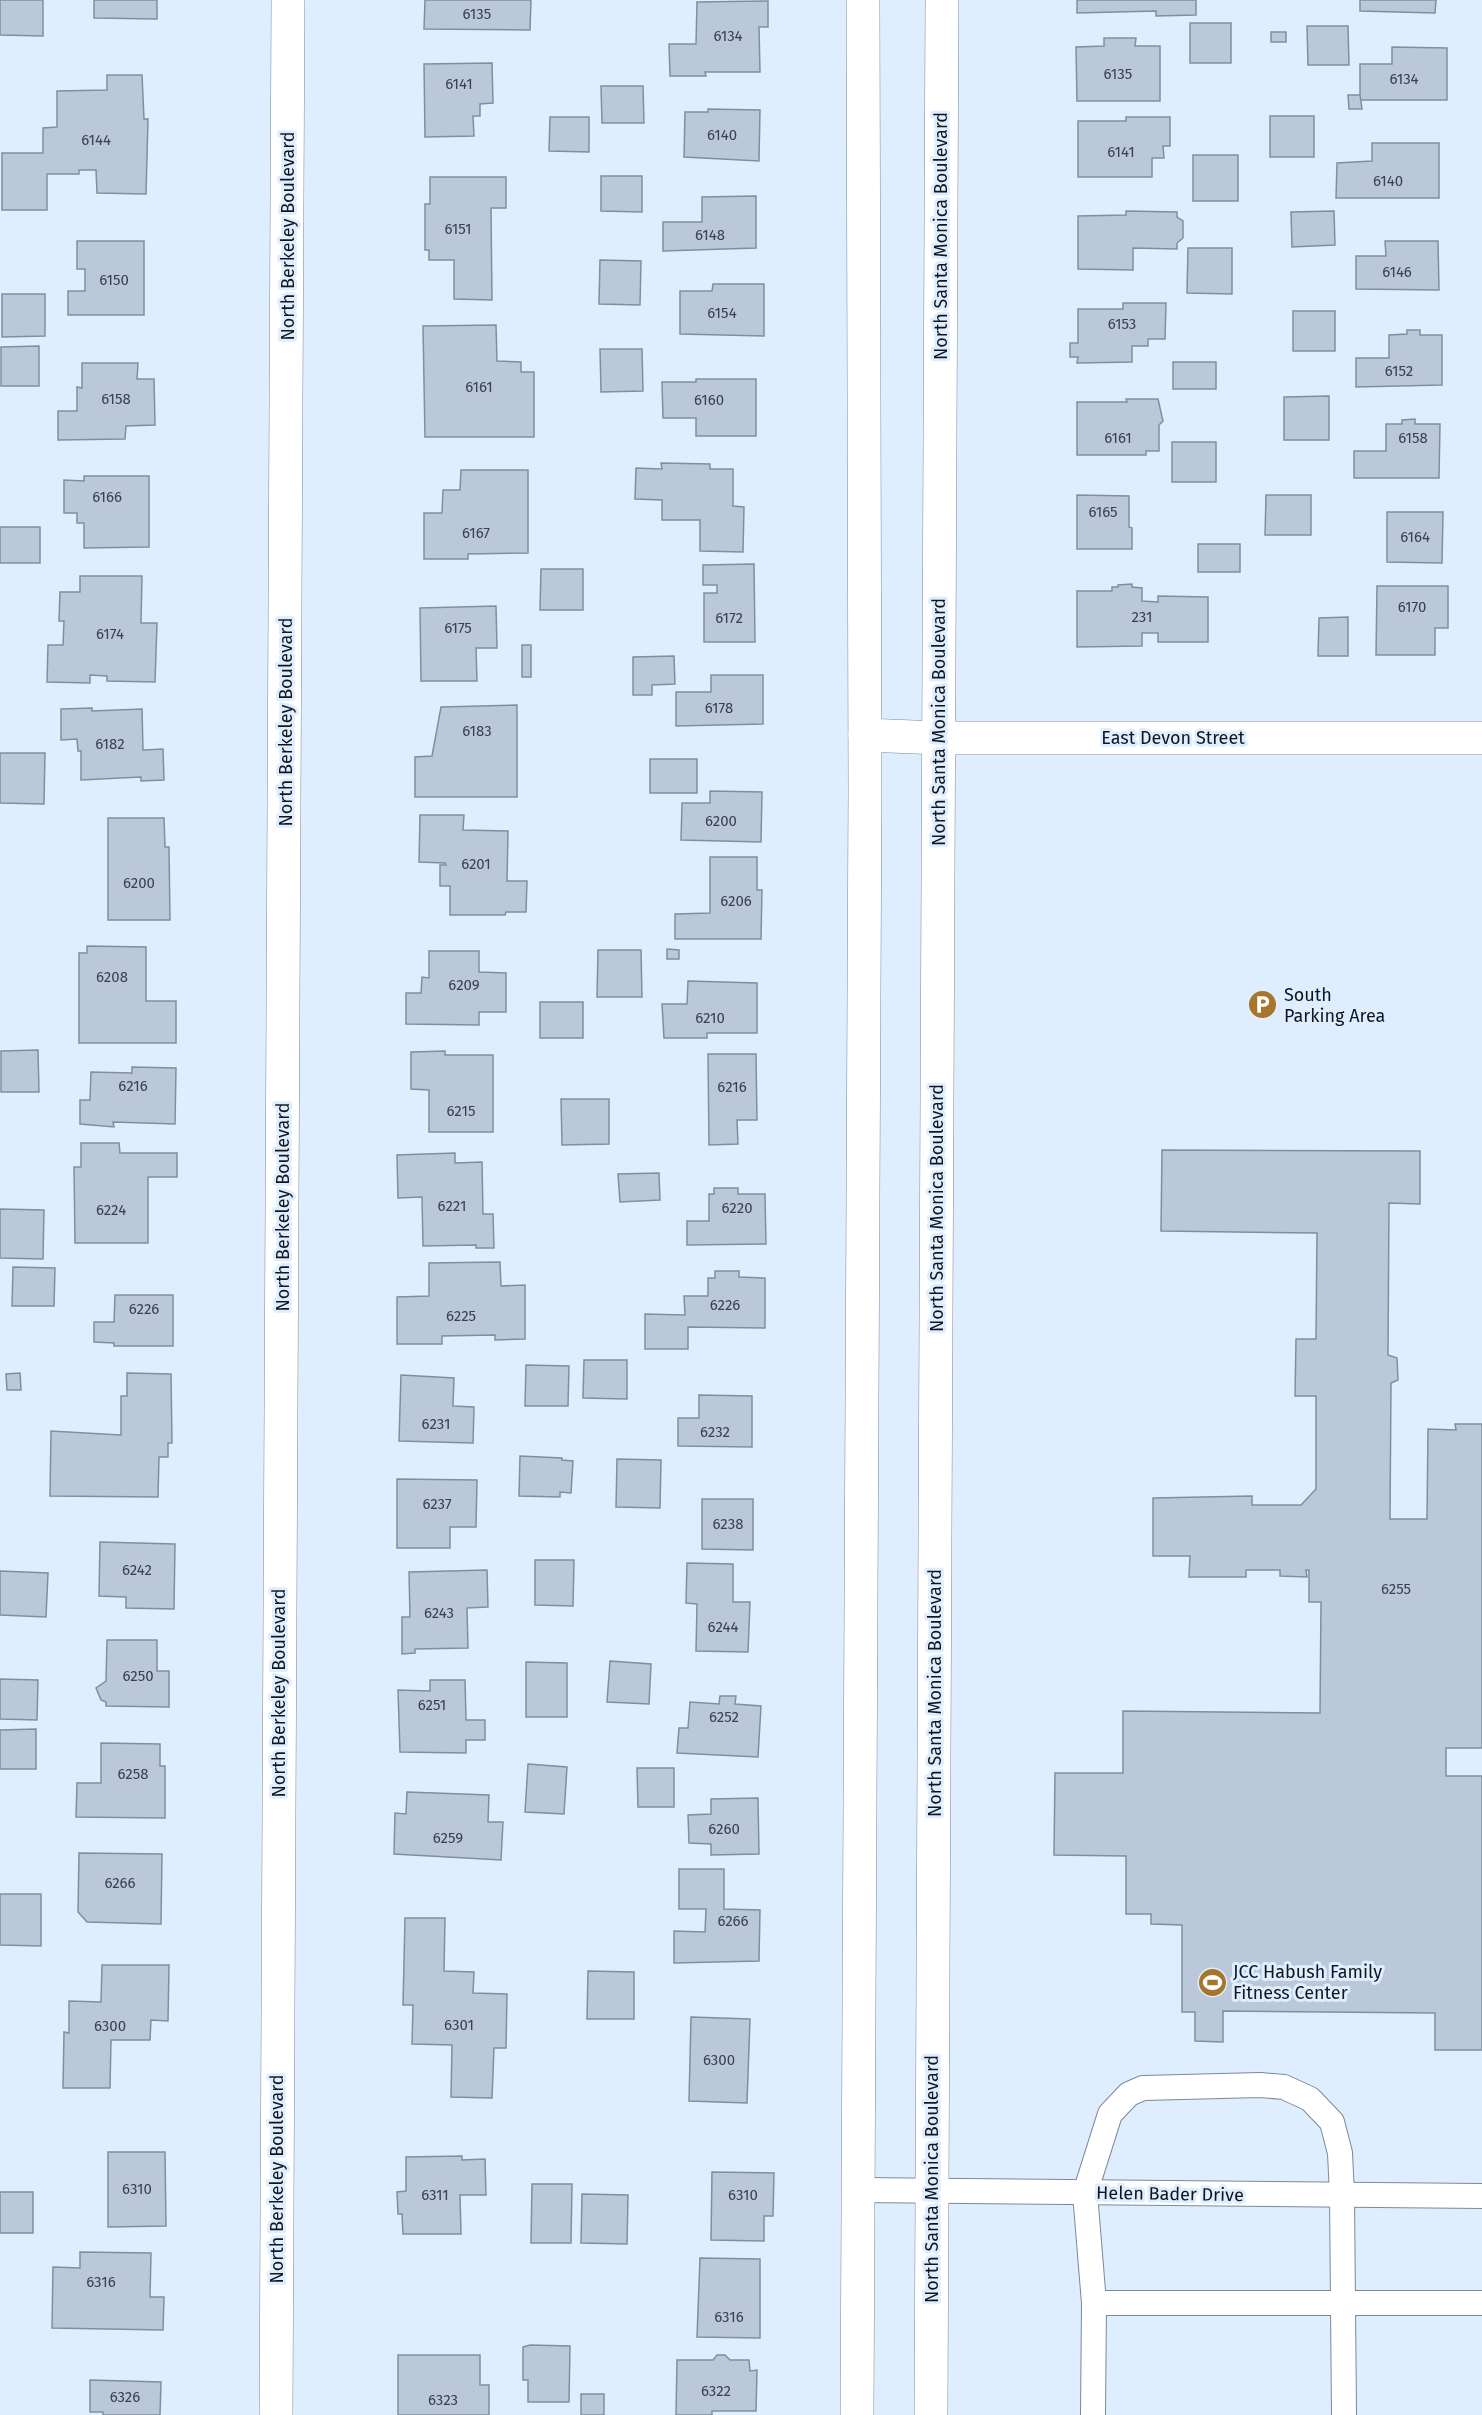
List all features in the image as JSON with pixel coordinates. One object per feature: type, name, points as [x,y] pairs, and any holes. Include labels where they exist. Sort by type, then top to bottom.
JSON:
[{"type":"street","name":"North Berkeley Boulevard","points":[[276,2415],[288,0]]},
{"type":"street","points":[[857,2415],[865,735],[863,0]]},
{"type":"street","name":"North Santa Monica Boulevard","points":[[931,2415],[942,0]]},
{"type":"street","name":"East Devon Street","points":[[865,735],[939,738],[1482,738]]},
{"type":"lane","points":[[1093,2415],[1094,2303],[1085,2193],[1110,2114],[1129,2094],[1143,2088],[1260,2085],[1284,2087],[1299,2093],[1315,2104],[1332,2122],[1340,2153],[1344,2415]]},
{"type":"lane","name":"Helen Bader Drive","points":[[857,2190],[1482,2196]]},
{"type":"lane","points":[[1094,2303],[1482,2303]]},
{"type":"building","points":[[0,0],[43,0],[43,36],[0,35]]},
{"type":"building","points":[[94,0],[157,0],[157,19],[94,18]]},
{"type":"building","points":[[425,0],[531,0],[530,30],[424,29]]},
{"type":"building","points":[[1077,0],[1196,0],[1196,15],[1156,16],[1156,11],[1077,13]]},
{"type":"building","points":[[1360,0],[1436,0],[1435,13],[1360,11]]},
{"type":"building","points":[[768,1],[768,27],[759,27],[760,72],[705,72],[706,76],[670,76],[669,44],[696,44],[697,2]]},
{"type":"building","points":[[1190,23],[1231,23],[1231,63],[1190,63]]},
{"type":"building","points":[[1307,26],[1348,26],[1349,65],[1308,65]]},
{"type":"building","points":[[1271,32],[1286,32],[1286,42],[1271,42]]},
{"type":"building","points":[[1104,38],[1136,38],[1135,46],[1160,46],[1160,101],[1077,101],[1076,47],[1104,46]]},
{"type":"building","points":[[1392,47],[1447,48],[1447,100],[1360,100],[1360,64],[1392,64]]},
{"type":"building","points":[[492,63],[493,103],[480,104],[480,116],[473,116],[474,136],[425,137],[424,64]]},
{"type":"building","points":[[107,75],[142,75],[144,119],[148,119],[146,194],[97,193],[96,170],[79,170],[79,174],[47,174],[47,210],[2,210],[2,153],[43,153],[43,128],[57,127],[57,91],[107,90]]},
{"type":"building","points":[[601,86],[643,86],[644,123],[602,123]]},
{"type":"building","points":[[1348,95],[1360,95],[1362,109],[1349,109]]},
{"type":"building","points":[[708,109],[760,110],[759,161],[684,157],[685,112],[708,112]]},
{"type":"building","points":[[1270,116],[1314,116],[1314,157],[1270,157]]},
{"type":"building","points":[[550,117],[589,117],[589,152],[549,151]]},
{"type":"building","points":[[1126,117],[1170,117],[1170,146],[1163,146],[1164,158],[1152,158],[1152,177],[1078,177],[1078,121],[1126,121]]},
{"type":"building","points":[[1372,143],[1439,143],[1439,198],[1336,198],[1337,163],[1372,161]]},
{"type":"building","points":[[1193,155],[1238,155],[1238,201],[1193,201]]},
{"type":"building","points":[[601,176],[642,176],[642,212],[601,211]]},
{"type":"building","points":[[430,177],[506,177],[506,208],[491,208],[492,300],[454,299],[454,260],[429,260],[429,250],[425,250],[425,204],[430,204]]},
{"type":"building","points":[[756,196],[756,248],[663,251],[663,222],[702,222],[702,197]]},
{"type":"building","points":[[1126,211],[1177,212],[1177,217],[1183,221],[1183,238],[1177,243],[1177,249],[1133,248],[1133,270],[1078,269],[1078,216],[1126,215]]},
{"type":"building","points":[[1334,211],[1335,245],[1292,247],[1291,212]]},
{"type":"building","points":[[77,241],[144,241],[144,315],[68,315],[68,291],[85,291],[85,269],[77,269]]},
{"type":"building","points":[[1385,241],[1438,241],[1439,290],[1356,289],[1356,256],[1386,256]]},
{"type":"building","points":[[1188,248],[1232,248],[1232,294],[1187,293]]},
{"type":"building","points":[[600,260],[641,261],[640,305],[599,304]]},
{"type":"building","points":[[713,284],[764,284],[764,336],[680,334],[680,291],[712,291]]},
{"type":"building","points":[[2,294],[45,294],[45,336],[2,337]]},
{"type":"building","points":[[1123,303],[1166,303],[1165,339],[1148,339],[1148,346],[1132,346],[1132,362],[1077,363],[1078,357],[1070,357],[1070,343],[1078,343],[1078,309],[1123,309]]},
{"type":"building","points":[[1293,311],[1335,311],[1335,351],[1293,351]]},
{"type":"building","points":[[496,325],[497,361],[521,362],[521,372],[534,372],[534,437],[425,437],[423,326]]},
{"type":"building","points":[[1407,330],[1420,330],[1420,335],[1442,335],[1442,385],[1356,387],[1356,358],[1389,358],[1389,335],[1407,334]]},
{"type":"building","points":[[39,346],[39,386],[1,386],[1,347]]},
{"type":"building","points":[[600,349],[642,349],[643,391],[601,392]]},
{"type":"building","points":[[1173,362],[1216,362],[1216,389],[1173,389]]},
{"type":"building","points":[[82,363],[138,363],[137,379],[154,379],[155,425],[126,426],[125,439],[58,440],[58,411],[77,411],[77,387],[82,388]]},
{"type":"building","points":[[696,379],[756,379],[756,436],[696,436],[696,418],[663,418],[662,382],[696,382]]},
{"type":"building","points":[[1329,396],[1329,440],[1284,440],[1284,397]]},
{"type":"building","points":[[1126,399],[1158,399],[1163,421],[1159,425],[1159,451],[1146,451],[1146,455],[1077,455],[1077,402],[1127,402]]},
{"type":"building","points":[[1415,419],[1415,424],[1440,424],[1439,478],[1354,478],[1354,451],[1386,451],[1386,424],[1402,424],[1402,420]]},
{"type":"building","points":[[1172,442],[1216,442],[1216,482],[1172,482]]},
{"type":"building","points":[[661,463],[710,464],[710,469],[733,469],[733,506],[744,507],[743,552],[700,551],[700,520],[662,520],[662,500],[635,499],[636,468],[662,469]]},
{"type":"building","points":[[461,470],[528,470],[528,553],[468,554],[468,559],[424,559],[424,513],[442,513],[443,490],[460,490]]},
{"type":"building","points":[[84,476],[149,476],[149,547],[84,548],[84,523],[77,523],[77,513],[64,513],[64,480],[84,481]]},
{"type":"building","points":[[1077,495],[1129,496],[1132,549],[1077,549]]},
{"type":"building","points":[[1266,495],[1311,495],[1311,535],[1265,535]]},
{"type":"building","points":[[1387,512],[1443,512],[1442,563],[1387,562]]},
{"type":"building","points":[[0,527],[40,527],[40,563],[0,563]]},
{"type":"building","points":[[1198,544],[1240,544],[1240,572],[1198,572]]},
{"type":"building","points":[[754,564],[755,642],[704,642],[704,593],[717,593],[717,585],[703,585],[703,565]]},
{"type":"building","points":[[541,569],[583,569],[583,610],[540,610]]},
{"type":"building","points":[[80,576],[142,576],[141,623],[157,623],[155,682],[107,681],[107,676],[90,675],[90,683],[47,682],[48,645],[63,645],[64,621],[59,621],[60,592],[80,592]]},
{"type":"building","points":[[1132,584],[1132,587],[1142,588],[1142,601],[1158,602],[1158,596],[1208,597],[1208,642],[1158,642],[1158,633],[1142,633],[1142,646],[1077,647],[1077,591],[1112,591],[1112,587]]},
{"type":"building","points":[[1377,586],[1448,586],[1448,628],[1435,628],[1435,655],[1376,655]]},
{"type":"building","points":[[496,606],[497,648],[476,648],[477,681],[421,681],[420,608]]},
{"type":"building","points":[[1348,617],[1348,656],[1318,656],[1319,618]]},
{"type":"building","points":[[522,645],[531,645],[531,677],[522,677]]},
{"type":"building","points":[[674,656],[675,684],[652,685],[652,695],[633,695],[633,657]]},
{"type":"building","points":[[711,675],[763,675],[763,724],[676,726],[676,692],[711,692]]},
{"type":"building","points":[[517,705],[517,797],[415,797],[415,757],[432,756],[441,707]]},
{"type":"building","points":[[92,708],[92,711],[142,709],[143,750],[163,749],[164,780],[141,781],[141,777],[81,780],[81,751],[78,751],[77,739],[61,740],[61,709]]},
{"type":"building","points":[[0,753],[45,753],[44,804],[0,803]]},
{"type":"building","points":[[650,759],[697,759],[697,793],[650,793]]},
{"type":"building","points":[[710,791],[762,792],[761,842],[681,840],[682,803],[710,803]]},
{"type":"building","points":[[420,815],[464,815],[463,830],[508,831],[507,881],[527,881],[526,912],[506,912],[505,915],[450,915],[450,886],[440,886],[440,865],[446,865],[445,863],[419,862]]},
{"type":"building","points":[[108,818],[164,818],[165,847],[169,847],[170,920],[108,920]]},
{"type":"building","points":[[710,857],[757,857],[757,890],[762,890],[761,939],[675,939],[675,914],[710,913]]},
{"type":"building","points":[[87,946],[146,947],[146,1001],[176,1001],[176,1043],[79,1043],[79,953],[87,953]]},
{"type":"building","points":[[667,949],[679,950],[679,959],[667,959]]},
{"type":"building","points":[[598,950],[641,950],[642,997],[597,997]]},
{"type":"building","points":[[429,951],[479,951],[479,972],[506,973],[506,1012],[479,1012],[479,1025],[406,1024],[406,993],[421,993],[422,977],[429,978]]},
{"type":"building","points":[[688,981],[757,983],[757,1033],[707,1033],[707,1038],[664,1038],[662,1004],[687,1004]]},
{"type":"building","points":[[540,1002],[583,1002],[583,1038],[540,1038]]},
{"type":"building","points":[[38,1050],[39,1092],[1,1092],[1,1051]]},
{"type":"building","points":[[445,1051],[445,1055],[493,1055],[493,1132],[429,1132],[429,1090],[411,1089],[411,1052]]},
{"type":"building","points":[[708,1054],[756,1054],[757,1120],[737,1120],[738,1144],[709,1145]]},
{"type":"building","points":[[132,1067],[176,1068],[175,1124],[113,1122],[114,1127],[80,1124],[80,1100],[90,1100],[91,1072],[132,1073]]},
{"type":"building","points":[[561,1099],[609,1099],[609,1144],[562,1145]]},
{"type":"building","points":[[81,1143],[119,1143],[120,1153],[177,1153],[177,1177],[148,1177],[148,1243],[75,1243],[74,1167],[81,1167]]},
{"type":"building","points":[[1162,1150],[1420,1151],[1420,1204],[1389,1203],[1388,1355],[1397,1358],[1398,1380],[1391,1383],[1390,1519],[1427,1519],[1428,1429],[1456,1430],[1455,1424],[1482,1424],[1482,1748],[1446,1748],[1446,1776],[1482,1776],[1482,2050],[1435,2050],[1435,2013],[1223,2011],[1223,2042],[1195,2041],[1195,2012],[1182,2012],[1182,1925],[1151,1924],[1151,1914],[1126,1914],[1126,1856],[1054,1855],[1055,1773],[1123,1773],[1123,1711],[1320,1713],[1321,1602],[1309,1602],[1309,1570],[1306,1570],[1307,1577],[1280,1576],[1280,1570],[1246,1570],[1246,1577],[1189,1577],[1190,1556],[1153,1556],[1153,1498],[1252,1496],[1252,1505],[1301,1505],[1316,1489],[1316,1396],[1295,1396],[1296,1339],[1316,1339],[1317,1233],[1161,1231]]},
{"type":"building","points":[[455,1153],[455,1163],[482,1162],[483,1214],[493,1214],[494,1248],[476,1248],[476,1245],[423,1246],[422,1197],[398,1198],[397,1155]]},
{"type":"building","points":[[659,1173],[660,1200],[620,1202],[618,1174]]},
{"type":"building","points":[[714,1188],[738,1188],[738,1194],[765,1194],[766,1244],[687,1245],[687,1221],[709,1221],[709,1194],[714,1194]]},
{"type":"building","points":[[0,1209],[44,1210],[43,1259],[0,1258]]},
{"type":"building","points":[[500,1262],[501,1286],[525,1285],[525,1339],[495,1340],[495,1335],[442,1336],[442,1344],[397,1344],[397,1297],[429,1296],[429,1263]]},
{"type":"building","points":[[13,1267],[55,1268],[54,1306],[12,1306]]},
{"type":"building","points":[[715,1271],[739,1271],[739,1277],[765,1278],[765,1328],[688,1327],[688,1349],[645,1349],[645,1314],[685,1315],[684,1296],[708,1296],[708,1278],[715,1278]]},
{"type":"building","points":[[115,1295],[173,1295],[173,1346],[114,1346],[114,1343],[94,1342],[94,1322],[114,1322]]},
{"type":"building","points":[[584,1360],[627,1360],[627,1399],[583,1398]]},
{"type":"building","points":[[526,1365],[569,1366],[568,1406],[525,1406]]},
{"type":"building","points":[[20,1373],[21,1390],[7,1390],[6,1374]]},
{"type":"building","points":[[127,1373],[171,1374],[172,1443],[168,1443],[168,1457],[159,1457],[158,1497],[50,1496],[51,1431],[121,1435],[121,1396],[127,1396]]},
{"type":"building","points":[[401,1375],[454,1378],[453,1406],[474,1407],[473,1443],[399,1441]]},
{"type":"building","points":[[699,1395],[752,1396],[752,1447],[678,1446],[678,1418],[699,1418]]},
{"type":"building","points":[[520,1456],[562,1458],[562,1460],[573,1461],[571,1493],[560,1492],[560,1497],[519,1496]]},
{"type":"building","points":[[617,1459],[661,1460],[660,1508],[616,1507]]},
{"type":"building","points":[[397,1479],[477,1480],[476,1527],[450,1527],[450,1548],[397,1548]]},
{"type":"building","points":[[702,1499],[753,1499],[753,1550],[702,1549]]},
{"type":"building","points":[[100,1542],[175,1544],[174,1609],[126,1608],[126,1597],[99,1596]]},
{"type":"building","points":[[535,1560],[574,1560],[573,1606],[535,1605]]},
{"type":"building","points":[[687,1563],[733,1564],[733,1602],[750,1602],[748,1652],[696,1651],[697,1604],[686,1603]]},
{"type":"building","points":[[487,1570],[488,1607],[467,1608],[468,1648],[415,1649],[415,1653],[402,1654],[402,1617],[410,1617],[409,1572]]},
{"type":"building","points":[[0,1571],[48,1573],[46,1617],[0,1615]]},
{"type":"building","points":[[107,1640],[157,1640],[157,1671],[169,1671],[169,1707],[106,1706],[106,1702],[101,1700],[96,1688],[106,1681]]},
{"type":"building","points":[[610,1661],[651,1664],[649,1704],[607,1702]]},
{"type":"building","points":[[526,1662],[567,1663],[567,1717],[526,1717]]},
{"type":"building","points":[[0,1679],[38,1680],[37,1720],[0,1719]]},
{"type":"building","points":[[430,1680],[465,1680],[466,1720],[485,1720],[485,1740],[466,1740],[466,1753],[400,1752],[398,1690],[430,1691]]},
{"type":"building","points":[[720,1696],[736,1696],[735,1704],[761,1706],[758,1757],[677,1753],[679,1728],[688,1728],[690,1702],[719,1704]]},
{"type":"building","points":[[36,1729],[36,1769],[0,1769],[0,1730]]},
{"type":"building","points":[[101,1743],[160,1744],[160,1766],[165,1766],[165,1818],[76,1817],[77,1783],[101,1783]]},
{"type":"building","points":[[528,1764],[567,1767],[564,1814],[525,1812]]},
{"type":"building","points":[[637,1768],[674,1768],[674,1807],[638,1807]]},
{"type":"building","points":[[407,1792],[489,1795],[488,1822],[503,1822],[501,1860],[394,1854],[395,1813],[406,1814]]},
{"type":"building","points":[[758,1798],[759,1854],[711,1855],[711,1844],[689,1843],[688,1815],[711,1814],[711,1799]]},
{"type":"building","points":[[79,1853],[162,1854],[161,1924],[87,1922],[78,1912]]},
{"type":"building","points":[[679,1869],[724,1869],[724,1909],[760,1910],[759,1961],[674,1963],[674,1931],[705,1932],[706,1909],[679,1909]]},
{"type":"building","points":[[0,1894],[41,1894],[41,1946],[0,1945]]},
{"type":"building","points":[[405,1918],[445,1918],[444,1971],[474,1972],[473,1993],[507,1994],[506,2048],[494,2048],[492,2098],[451,2097],[452,2045],[412,2044],[413,2005],[403,2005]]},
{"type":"building","points":[[102,1965],[169,1965],[168,2021],[151,2020],[150,2040],[111,2040],[110,2088],[63,2088],[64,2032],[69,2033],[69,2001],[101,2002]]},
{"type":"building","points":[[588,1971],[634,1972],[634,2019],[587,2019]]},
{"type":"building","points":[[691,2017],[750,2019],[747,2103],[689,2101]]},
{"type":"building","points":[[108,2152],[165,2152],[166,2226],[108,2227]]},
{"type":"building","points":[[462,2156],[462,2160],[485,2159],[486,2195],[460,2195],[461,2234],[403,2234],[402,2214],[398,2214],[397,2192],[406,2191],[406,2157]]},
{"type":"building","points":[[712,2172],[774,2173],[773,2216],[764,2216],[764,2241],[711,2240]]},
{"type":"building","points":[[532,2184],[572,2184],[571,2243],[531,2243]]},
{"type":"building","points":[[0,2192],[33,2192],[33,2233],[0,2233]]},
{"type":"building","points":[[582,2194],[628,2195],[627,2244],[581,2243]]},
{"type":"building","points":[[80,2252],[151,2253],[150,2297],[164,2297],[163,2330],[52,2328],[53,2267],[80,2268]]},
{"type":"building","points":[[700,2258],[760,2259],[760,2338],[697,2337]]},
{"type":"building","points":[[530,2345],[570,2346],[569,2402],[528,2402],[528,2380],[523,2380],[523,2347]]},
{"type":"building","points":[[398,2355],[480,2355],[480,2385],[489,2385],[489,2415],[398,2415]]},
{"type":"building","points":[[717,2355],[725,2355],[730,2360],[749,2360],[750,2371],[757,2370],[756,2411],[712,2411],[712,2415],[676,2415],[677,2360],[713,2360]]},
{"type":"building","points":[[90,2380],[161,2382],[160,2415],[103,2415],[103,2412],[90,2412]]},
{"type":"building","points":[[581,2394],[604,2394],[604,2415],[581,2415]]},
{"type":"place","name":"South Parking Area","points":[[1263,1005]]},
{"type":"place","name":"JCC Habush Family Fitness Center","points":[[1212,1982]]}]
